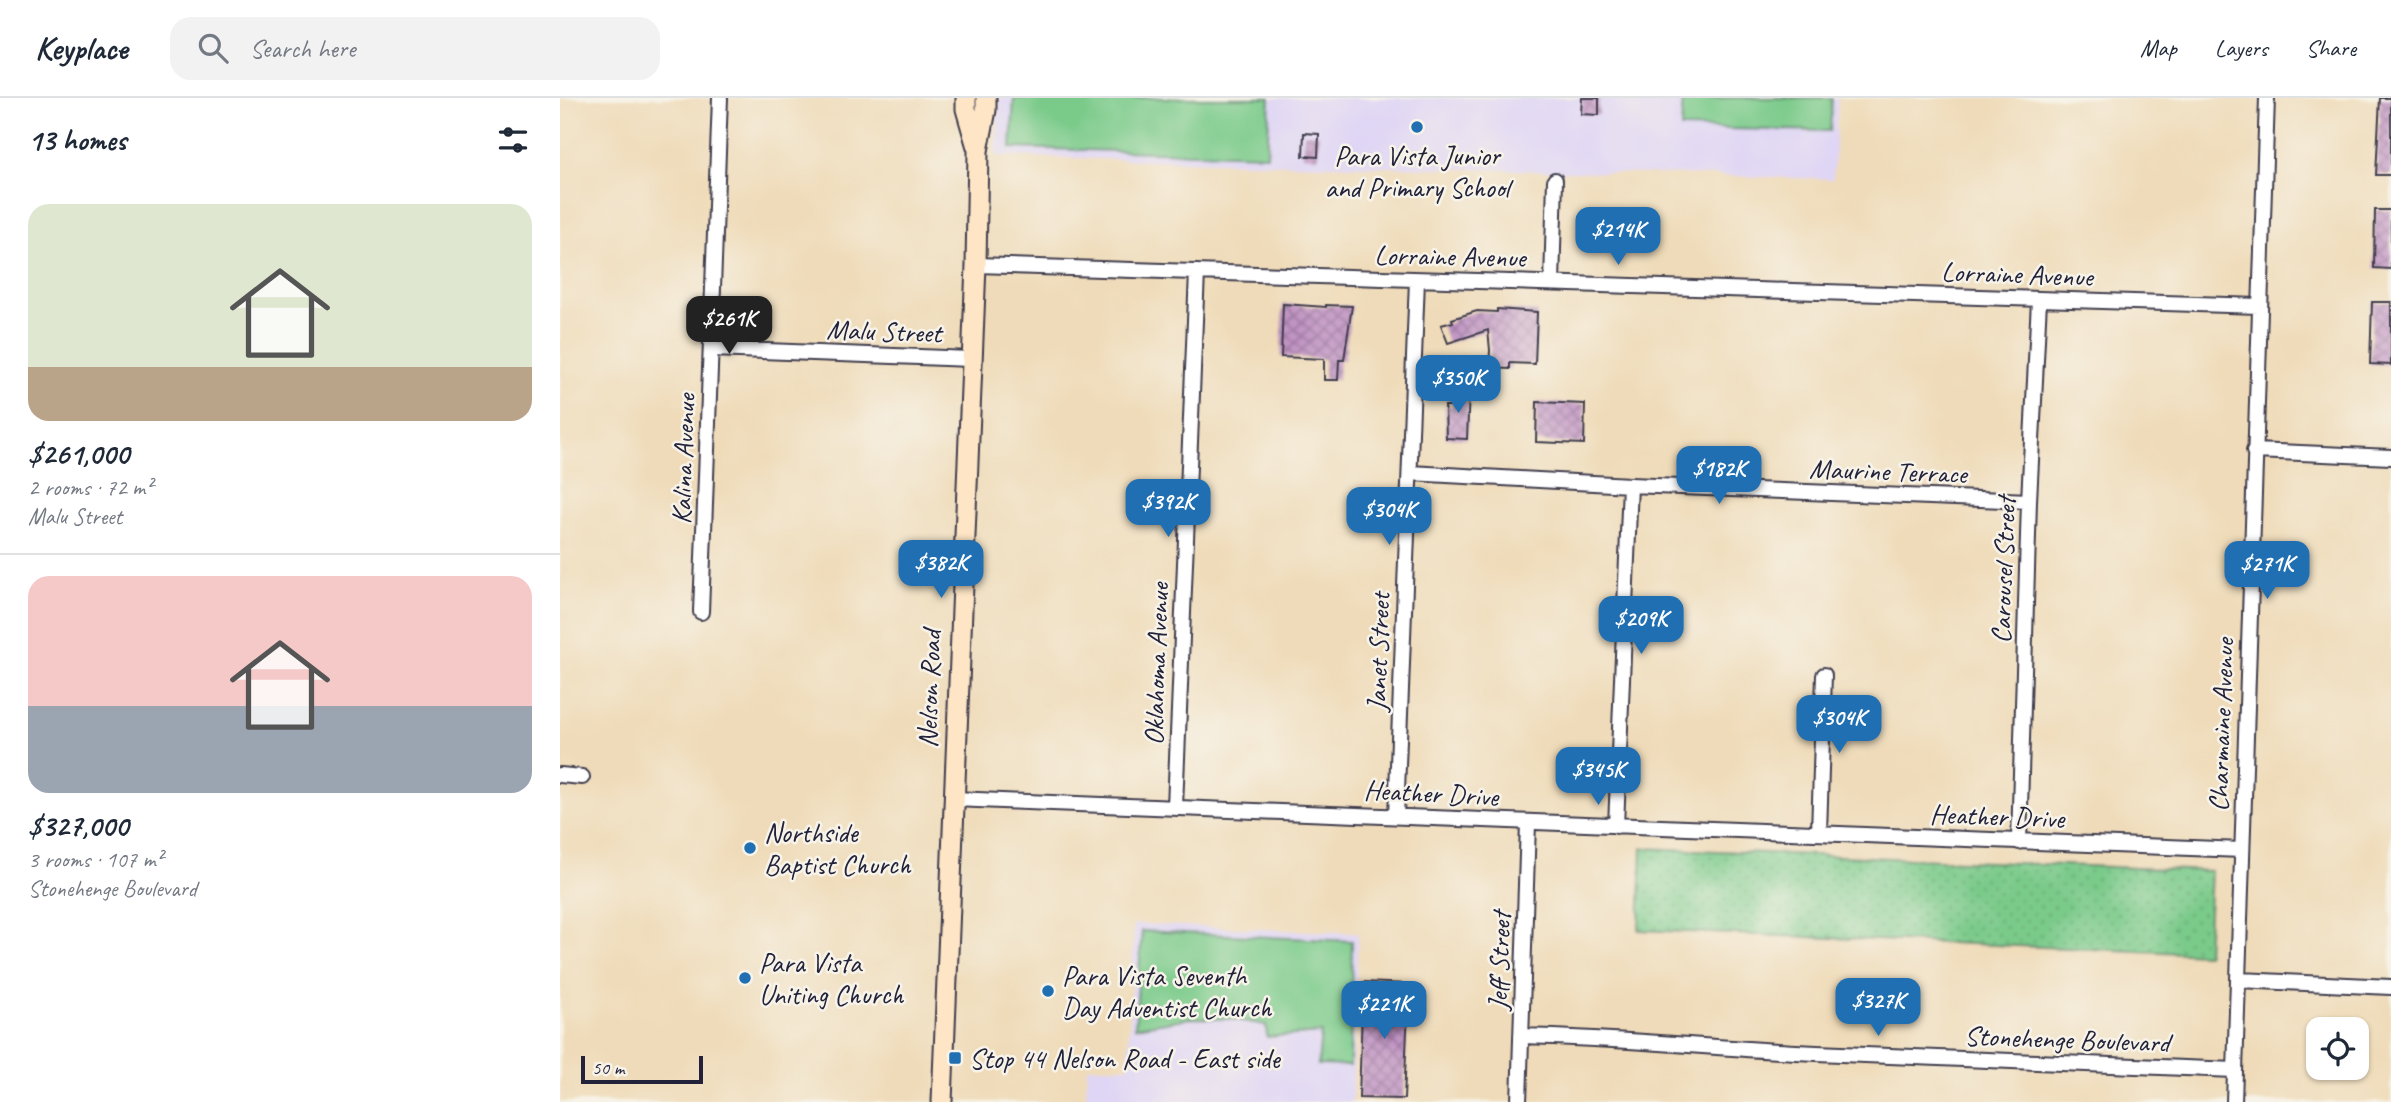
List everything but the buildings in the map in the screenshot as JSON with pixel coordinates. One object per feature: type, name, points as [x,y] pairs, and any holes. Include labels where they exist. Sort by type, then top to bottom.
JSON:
[{"type":"main road","name":"Nelson Road","points":[[966,98],[966,109],[978,152]]},
{"type":"main road","name":"Nelson Road","points":[[942,1102],[976,265],[978,152],[986,98]]},
{"type":"street","name":"Kalina Avenue","points":[[701,612],[720,98]]},
{"type":"street","name":"Charmaine Avenue","points":[[2234,1102],[2267,98]]},
{"type":"street","points":[[1552,283],[1555,180]]},
{"type":"street","name":"Lorraine Avenue","points":[[976,265],[2259,306]]},
{"type":"street","name":"Oklahoma Avenue","points":[[1175,807],[1197,272]]},
{"type":"street","name":"Janet Street","points":[[1395,816],[1417,280]]},
{"type":"street","name":"Carousel Street","points":[[2019,842],[2029,501],[2039,300]]},
{"type":"street","name":"Malu Street","points":[[712,349],[971,359]]},
{"type":"street","points":[[2254,451],[2391,457]]},
{"type":"street","name":"Maurine Terrace","points":[[1410,473],[2029,501]]},
{"type":"street","points":[[1616,825],[1630,485]]},
{"type":"street","points":[[1819,834],[1824,675]]},
{"type":"street","points":[[560,775],[582,777]]},
{"type":"street","name":"Heather Drive","points":[[953,799],[2242,850]]},
{"type":"street","name":"Jeff Street","points":[[1519,1102],[1528,822]]},
{"type":"street","points":[[2239,979],[2391,987]]},
{"type":"street","name":"Stonehenge Boulevard","points":[[1521,1036],[1986,1061],[2235,1070]]},
{"type":"shaded area","name":"Para Vista Junior and Primary School","points":[[999,98],[1838,98],[1833,179],[996,156]]},
{"type":"shaded area","points":[[1134,924],[1358,933],[1352,1102],[1086,1102],[1087,1067],[1128,1067]]},
{"type":"green space","points":[[1014,98],[1270,98],[1267,155],[1011,148]]},
{"type":"green space","points":[[1683,98],[1832,98],[1830,131],[1681,128]]},
{"type":"green space","points":[[1642,848],[2211,871],[2207,954],[1639,930]]},
{"type":"green space","points":[[1142,931],[1352,941],[1350,1066],[1318,1065],[1321,1033],[1267,1037],[1266,1025],[1230,1019],[1191,1018],[1135,1027]]},
{"type":"place","name":"Para Vista Junior and Primary School","points":[[1417,127]]},
{"type":"place","name":"Northside Baptist Church","points":[[750,848]]},
{"type":"place","name":"Para Vista Uniting Church","points":[[745,978]]},
{"type":"place","name":"Para Vista Seventh Day Adventist Church","points":[[1048,991]]},
{"type":"place","name":"Stop 44 Nelson Road - East side","points":[[955,1058]]}]
